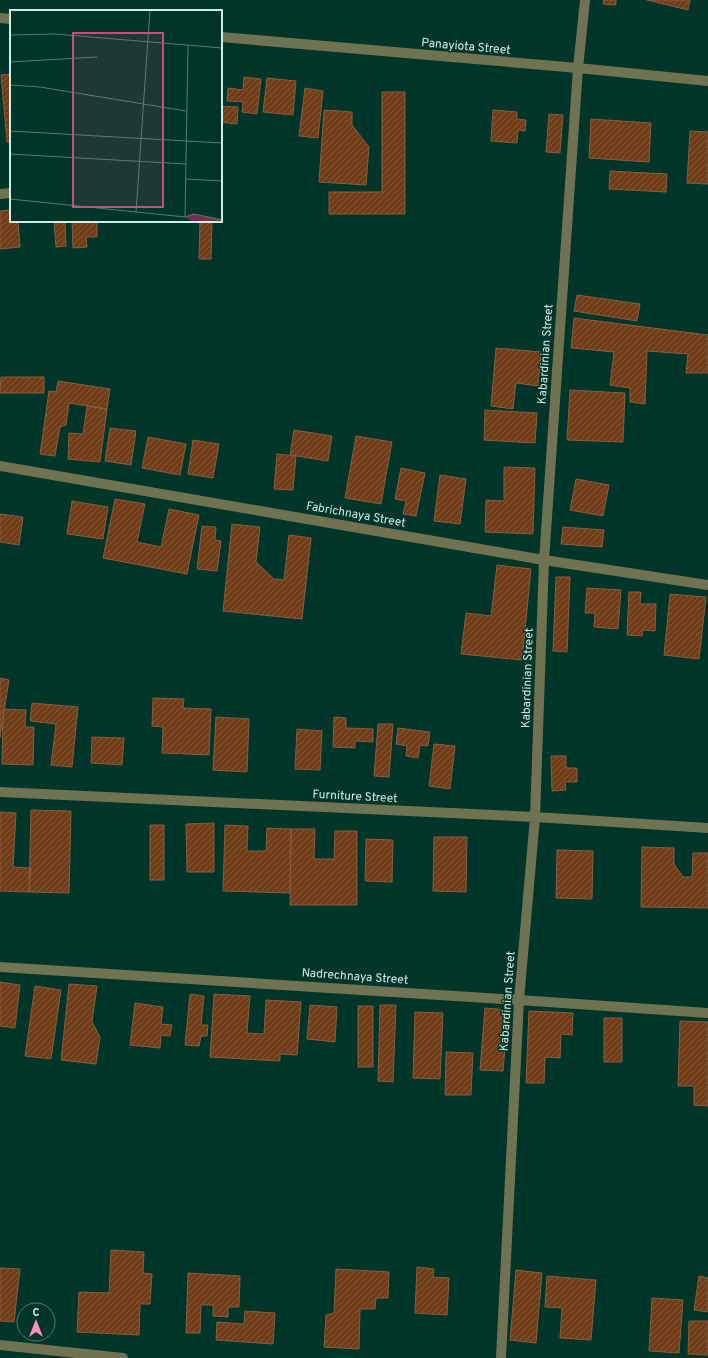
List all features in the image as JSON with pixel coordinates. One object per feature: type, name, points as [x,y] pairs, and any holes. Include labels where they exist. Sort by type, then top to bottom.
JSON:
[{"type":"street","name":"Kabardinian Street","points":[[501,1358],[520,1000],[535,817],[544,560],[578,68],[586,0]]},
{"type":"street","points":[[0,18],[10,19]]},
{"type":"street","name":"Panayiota Street","points":[[222,37],[578,68],[708,81]]},
{"type":"street","points":[[0,194],[10,193]]},
{"type":"street","name":"Fabrichnaya Street","points":[[0,466],[544,560],[708,585]]},
{"type":"street","name":"Furniture Street","points":[[0,792],[535,817],[708,828]]},
{"type":"street","name":"Nadrechnaya Street","points":[[0,967],[708,1013]]},
{"type":"street","points":[[0,1345],[123,1358]]},
{"type":"building","points":[[604,0],[616,0],[616,5],[603,4]]},
{"type":"building","points":[[647,0],[690,0],[688,10]]},
{"type":"building","points":[[10,74],[10,142],[7,142],[1,75]]},
{"type":"building","points":[[244,77],[261,79],[257,114],[242,112],[243,102],[227,101],[228,88],[243,90]]},
{"type":"building","points":[[267,78],[296,81],[293,115],[263,112]]},
{"type":"building","points":[[305,88],[323,91],[318,138],[299,136]]},
{"type":"building","points":[[382,92],[405,92],[405,214],[329,214],[329,192],[382,192]]},
{"type":"building","points":[[222,106],[238,107],[237,124],[222,122]]},
{"type":"building","points":[[324,110],[352,112],[352,125],[369,147],[366,185],[319,182]]},
{"type":"building","points":[[493,110],[517,112],[517,119],[526,120],[525,131],[518,130],[517,143],[491,141]]},
{"type":"building","points":[[549,114],[563,115],[560,153],[546,152]]},
{"type":"building","points":[[591,119],[651,123],[649,162],[589,158]]},
{"type":"building","points":[[690,131],[708,132],[708,184],[687,183]]},
{"type":"building","points":[[610,171],[667,174],[666,192],[609,189]]},
{"type":"building","points":[[10,210],[10,222],[18,222],[20,247],[0,249],[0,211]]},
{"type":"building","points":[[54,222],[65,222],[66,246],[56,247]]},
{"type":"building","points":[[72,222],[97,222],[97,237],[86,237],[87,247],[73,248]]},
{"type":"building","points":[[200,222],[212,222],[211,259],[199,259]]},
{"type":"building","points":[[577,295],[640,304],[637,321],[574,311]]},
{"type":"building","points":[[574,318],[708,335],[708,373],[686,373],[688,354],[647,351],[645,404],[630,402],[630,388],[610,385],[614,352],[571,348]]},
{"type":"building","points":[[496,348],[541,352],[538,386],[516,383],[513,409],[491,406]]},
{"type":"building","points":[[1,377],[44,377],[44,393],[0,393]]},
{"type":"building","points":[[58,381],[110,389],[107,409],[69,403],[66,425],[60,427],[55,456],[40,454],[49,391],[56,392]]},
{"type":"building","points":[[570,390],[625,393],[623,442],[567,440]]},
{"type":"building","points":[[87,406],[107,409],[100,462],[68,459],[69,433],[83,434]]},
{"type":"building","points":[[485,410],[537,413],[535,443],[484,440]]},
{"type":"building","points":[[110,428],[136,431],[131,465],[105,461]]},
{"type":"building","points":[[294,430],[332,436],[328,461],[290,455]]},
{"type":"building","points":[[356,436],[392,442],[381,504],[345,498]]},
{"type":"building","points":[[148,437],[186,444],[180,475],[142,468]]},
{"type":"building","points":[[193,440],[219,444],[213,478],[188,474]]},
{"type":"building","points":[[277,454],[296,456],[293,490],[274,489]]},
{"type":"building","points":[[504,467],[535,468],[533,534],[485,532],[486,500],[504,501]]},
{"type":"building","points":[[401,468],[425,473],[416,516],[403,514],[406,501],[395,499]]},
{"type":"building","points":[[440,475],[466,479],[460,524],[434,521]]},
{"type":"building","points":[[576,479],[609,485],[603,516],[570,510]]},
{"type":"building","points":[[115,499],[145,504],[137,542],[161,547],[169,509],[199,515],[187,574],[103,558]]},
{"type":"building","points":[[72,501],[108,507],[103,539],[67,534]]},
{"type":"building","points":[[0,514],[23,517],[19,545],[0,542]]},
{"type":"building","points":[[232,524],[260,527],[256,562],[274,579],[284,580],[289,535],[311,538],[302,619],[223,611]]},
{"type":"building","points":[[202,526],[216,527],[215,540],[221,541],[217,571],[197,569]]},
{"type":"building","points":[[563,527],[604,530],[602,547],[561,544]]},
{"type":"building","points":[[497,565],[531,569],[522,660],[461,654],[466,613],[491,616]]},
{"type":"building","points":[[556,577],[570,577],[567,652],[553,651]]},
{"type":"building","points":[[587,588],[621,590],[618,629],[594,627],[595,613],[585,613]]},
{"type":"building","points":[[629,592],[641,592],[640,604],[656,604],[655,631],[643,630],[642,636],[627,635]]},
{"type":"building","points":[[670,594],[706,597],[699,659],[664,655]]},
{"type":"building","points":[[0,678],[9,680],[0,737]]},
{"type":"building","points":[[153,698],[184,699],[183,708],[211,709],[209,755],[162,753],[163,727],[152,726]]},
{"type":"building","points":[[32,703],[78,707],[72,767],[51,765],[56,724],[30,721]]},
{"type":"building","points":[[3,709],[26,710],[25,727],[34,727],[33,765],[2,764]]},
{"type":"building","points":[[216,717],[249,719],[247,772],[213,770]]},
{"type":"building","points":[[334,717],[346,718],[346,728],[373,729],[373,742],[355,741],[355,748],[333,747]]},
{"type":"building","points":[[378,724],[393,724],[389,777],[374,776]]},
{"type":"building","points":[[398,728],[430,732],[428,746],[420,745],[418,758],[406,756],[407,746],[396,744]]},
{"type":"building","points":[[297,729],[322,731],[320,770],[295,769]]},
{"type":"building","points":[[92,737],[124,738],[122,765],[91,763]]},
{"type":"building","points":[[434,744],[455,746],[450,789],[429,786]]},
{"type":"building","points":[[551,756],[566,756],[566,768],[577,768],[577,782],[565,782],[566,790],[552,791]]},
{"type":"building","points":[[31,810],[71,811],[69,893],[29,892]]},
{"type":"building","points":[[0,812],[16,813],[13,867],[31,868],[29,892],[0,891]]},
{"type":"building","points":[[214,823],[214,872],[187,872],[186,824]]},
{"type":"building","points":[[150,825],[164,825],[164,880],[150,880]]},
{"type":"building","points":[[225,825],[248,826],[247,851],[266,851],[267,828],[291,829],[290,893],[223,891]]},
{"type":"building","points":[[291,829],[315,829],[314,859],[334,859],[335,831],[357,831],[357,905],[290,905]]},
{"type":"building","points":[[434,837],[467,837],[466,892],[433,891]]},
{"type":"building","points":[[366,839],[393,840],[392,882],[365,881]]},
{"type":"building","points":[[642,847],[674,848],[674,864],[683,877],[692,877],[693,853],[708,853],[708,908],[641,907]]},
{"type":"building","points":[[557,850],[593,851],[592,899],[556,898]]},
{"type":"building","points":[[0,982],[20,985],[15,1028],[0,1026]]},
{"type":"building","points":[[69,984],[97,986],[92,1022],[100,1037],[96,1064],[61,1060]]},
{"type":"building","points":[[35,986],[61,990],[51,1059],[25,1056]]},
{"type":"building","points":[[190,994],[204,996],[201,1025],[208,1025],[207,1036],[201,1036],[199,1046],[185,1045]]},
{"type":"building","points":[[214,994],[250,996],[247,1033],[264,1034],[266,1000],[301,1002],[297,1055],[280,1054],[280,1061],[210,1057]]},
{"type":"building","points":[[135,1003],[163,1007],[161,1024],[172,1025],[170,1036],[161,1035],[160,1048],[130,1045]]},
{"type":"building","points":[[310,1005],[337,1007],[335,1042],[307,1039]]},
{"type":"building","points":[[380,1005],[396,1005],[393,1082],[378,1081]]},
{"type":"building","points":[[358,1006],[373,1006],[373,1067],[358,1067]]},
{"type":"building","points":[[485,1008],[508,1010],[503,1071],[480,1070]]},
{"type":"building","points":[[529,1011],[573,1013],[572,1035],[561,1034],[560,1058],[545,1057],[544,1083],[526,1083]]},
{"type":"building","points":[[415,1012],[443,1013],[440,1079],[413,1078]]},
{"type":"building","points":[[604,1018],[622,1018],[622,1062],[604,1062]]},
{"type":"building","points":[[680,1021],[708,1022],[708,1106],[694,1105],[694,1086],[678,1086]]},
{"type":"building","points":[[446,1052],[473,1053],[471,1095],[445,1095]]},
{"type":"building","points":[[111,1250],[144,1252],[143,1273],[152,1274],[150,1304],[140,1304],[139,1335],[77,1332],[79,1292],[109,1293]]},
{"type":"building","points":[[417,1267],[434,1269],[433,1277],[449,1278],[447,1315],[415,1313]]},
{"type":"building","points":[[0,1268],[20,1269],[14,1322],[0,1321]]},
{"type":"building","points":[[336,1269],[389,1272],[388,1298],[376,1298],[375,1309],[360,1309],[359,1349],[324,1347],[326,1315],[334,1313]]},
{"type":"building","points":[[516,1270],[542,1273],[536,1343],[510,1340]]},
{"type":"building","points":[[188,1273],[240,1276],[239,1307],[228,1307],[228,1317],[213,1316],[213,1305],[201,1305],[200,1333],[186,1333]]},
{"type":"building","points":[[547,1276],[596,1280],[591,1340],[560,1338],[562,1308],[545,1307]]},
{"type":"building","points":[[699,1276],[708,1278],[708,1312],[694,1310]]},
{"type":"building","points":[[652,1298],[683,1300],[679,1353],[649,1351]]},
{"type":"building","points":[[245,1311],[275,1313],[273,1344],[216,1340],[217,1322],[244,1324]]},
{"type":"building","points":[[689,1321],[708,1321],[708,1355],[688,1354]]}]
